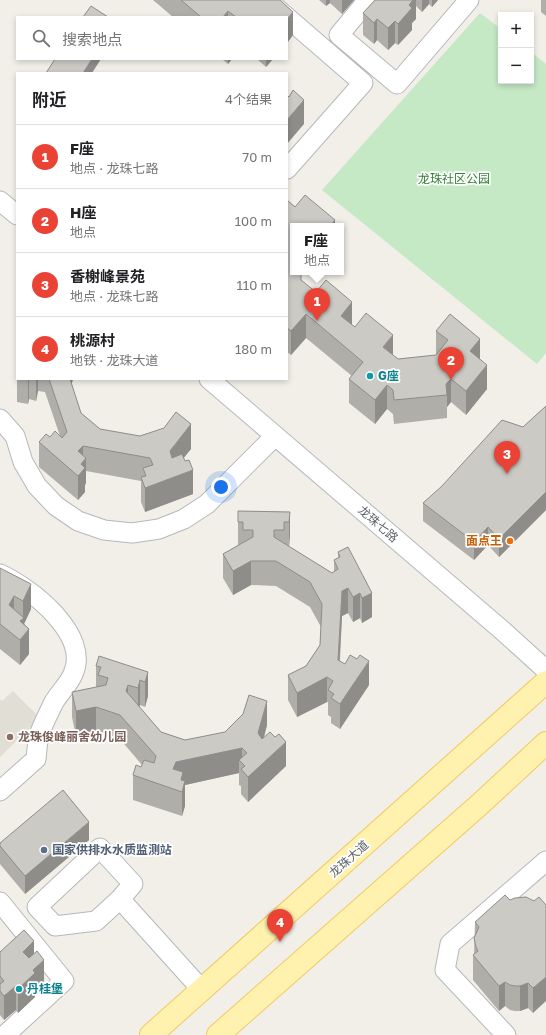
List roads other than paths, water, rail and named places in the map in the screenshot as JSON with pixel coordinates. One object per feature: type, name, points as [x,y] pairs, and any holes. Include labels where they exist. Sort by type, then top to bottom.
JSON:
[{"type":"main road","name":"龙珠大道","points":[[151,1035],[546,682]]},
{"type":"main road","points":[[218,1035],[473,810],[546,743]]},
{"type":"street","points":[[267,0],[286,16]]},
{"type":"street","points":[[368,0],[339,34],[397,84],[469,0]]},
{"type":"street","points":[[288,18],[363,83],[288,168]]},
{"type":"street","points":[[0,201],[16,214]]},
{"type":"street","name":"龙珠七路","points":[[210,380],[503,631],[546,670]]},
{"type":"street","points":[[0,419],[15,436],[23,462],[37,486],[56,506],[78,521],[104,530],[132,533],[159,529],[184,519],[207,504],[275,436]]},
{"type":"street","points":[[0,574],[13,580],[36,596],[56,616],[72,639],[77,657],[73,674],[54,702],[39,736],[36,759],[0,791]]},
{"type":"street","points":[[100,848],[133,884],[120,898],[96,920],[55,926],[38,908],[100,848]]},
{"type":"street","points":[[506,1035],[445,970],[450,944],[546,860]]},
{"type":"street","points":[[120,898],[202,990]]},
{"type":"street","points":[[0,902],[64,981],[5,1035]]},
{"type":"place","name":"F座","points":[[317,321]]},
{"type":"place","name":"G座","points":[[370,376]]},
{"type":"place","name":"H座","points":[[451,380]]},
{"type":"place","name":"香榭峰景苑","points":[[507,474]]},
{"type":"place","name":"面点王","points":[[510,541]]},
{"type":"place","name":"龙珠俊峰丽舍幼儿园","points":[[10,737]]},
{"type":"place","name":"国家供排水水质监测站","points":[[44,850]]},
{"type":"place","name":"桃源村","points":[[280,942]]},
{"type":"place","name":"丹桂堡","points":[[19,989]]},
{"type":"park label","name":"龙珠社区公园","points":[[454,179]]}]
